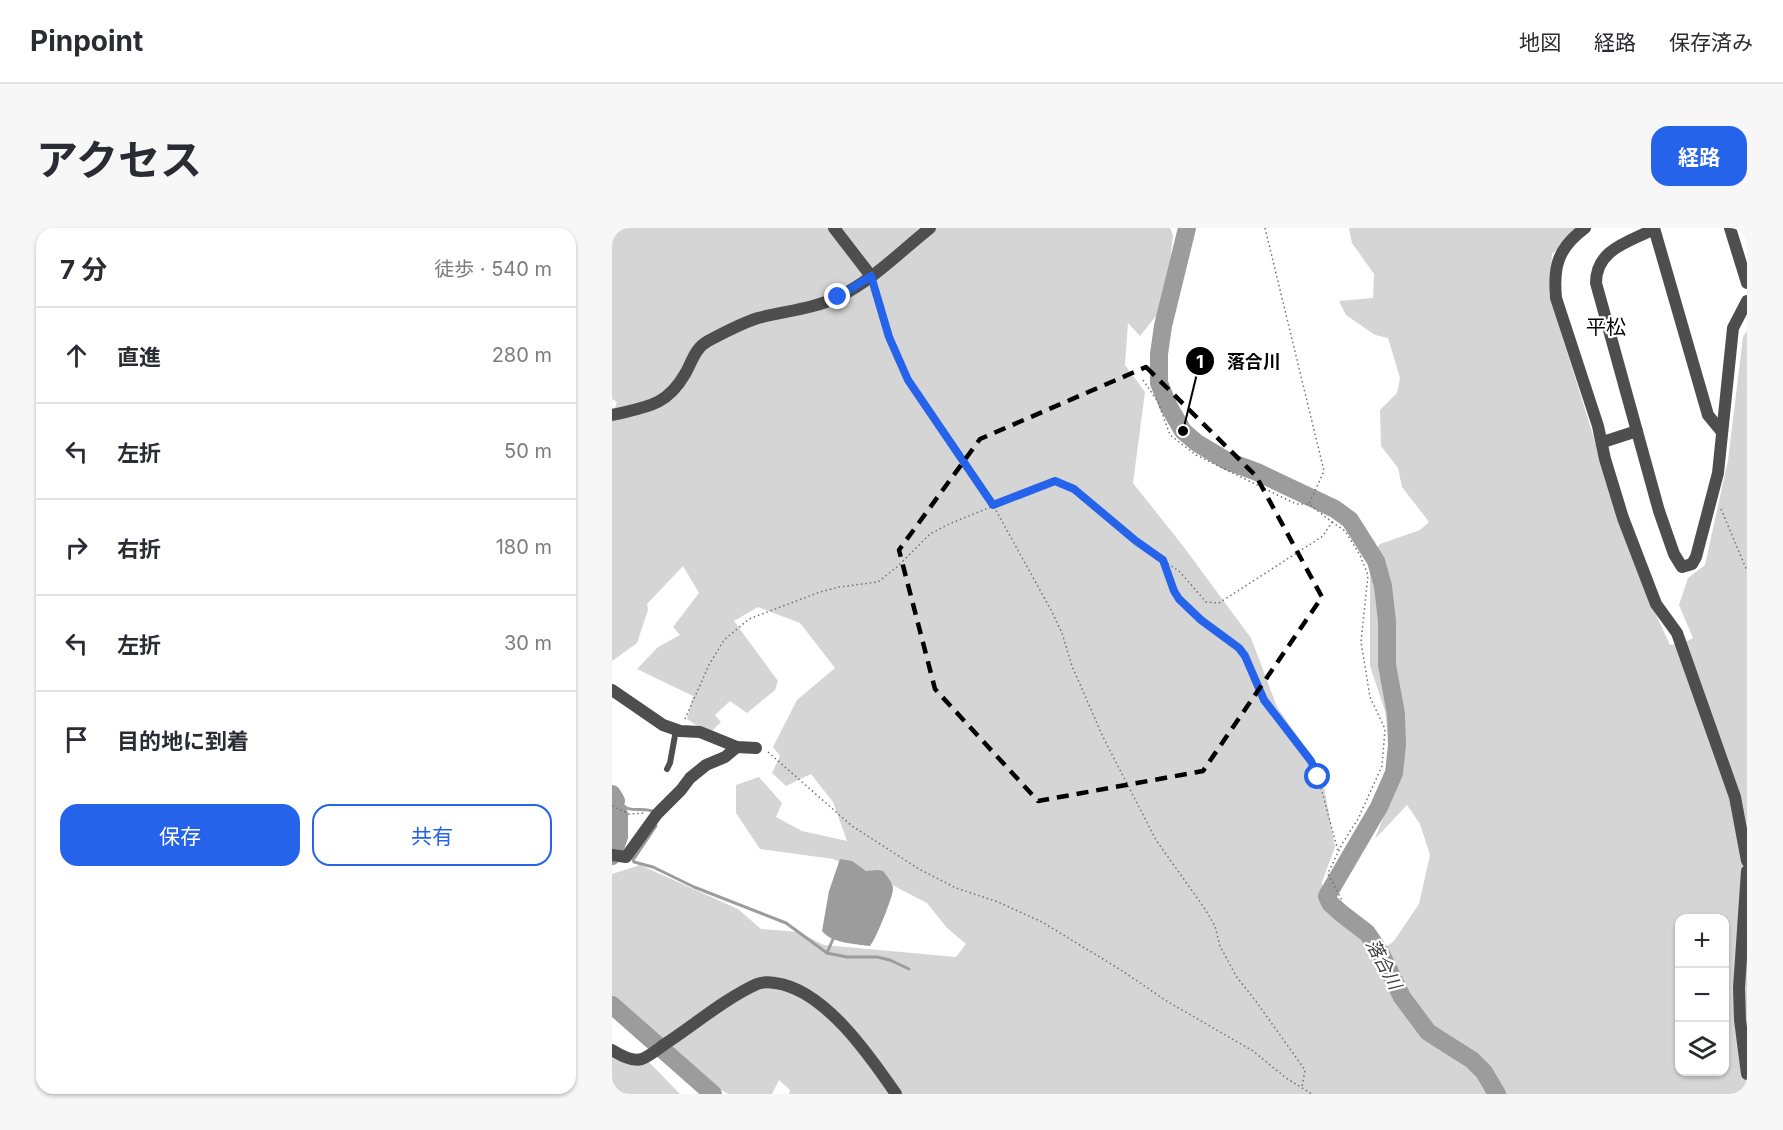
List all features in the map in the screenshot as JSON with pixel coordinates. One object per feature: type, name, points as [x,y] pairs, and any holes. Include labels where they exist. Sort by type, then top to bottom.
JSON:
[{"type":"street","points":[[834,228],[871,276]]},
{"type":"street","points":[[612,415],[649,407],[673,391],[694,354],[706,342],[756,319],[814,306],[838,297],[871,276],[930,228]]},
{"type":"street","points":[[1585,228],[1575,235],[1557,262],[1554,279],[1556,298],[1602,442],[1623,518],[1656,604],[1677,633],[1736,797],[1747,861]]},
{"type":"street","points":[[1722,432],[1708,415],[1654,228],[1613,249],[1596,270],[1596,283],[1659,511],[1674,554],[1682,567],[1692,564],[1696,557],[1714,492],[1718,473],[1733,328],[1747,301]]},
{"type":"street","points":[[1730,228],[1747,283]]},
{"type":"street","points":[[1602,442],[1637,431]]},
{"type":"street","points":[[612,690],[663,725],[678,730],[700,732],[737,747],[756,748]]},
{"type":"street","points":[[612,855],[626,857],[656,816],[690,778],[706,765],[725,757],[737,747]]},
{"type":"street","points":[[1747,871],[1739,988],[1740,1020],[1747,1074]]},
{"type":"street","points":[[612,1050],[623,1056],[643,1059],[736,996],[759,983],[773,983],[787,986],[801,993],[831,1013],[850,1031],[896,1094]]},
{"type":"lane","points":[[667,769],[678,730]]},
{"type":"path","points":[[1265,228],[1324,471],[1310,503]]},
{"type":"path","points":[[871,276],[889,337],[908,380],[993,505],[1062,633],[1072,666],[1103,737],[1156,840],[1205,909],[1215,926],[1220,946],[1236,976],[1256,1000],[1305,1070],[1302,1087]]},
{"type":"path","points":[[1143,380],[1158,402],[1170,435],[1196,455],[1296,504],[1310,503],[1345,531],[1360,555],[1368,575],[1361,642],[1370,697],[1385,729],[1382,766],[1358,819],[1328,874],[1342,900]]},
{"type":"path","points":[[678,730],[699,691],[709,665],[724,640],[750,619],[820,592],[878,582],[897,567],[930,534],[993,505],[1055,481],[1074,489],[1136,541],[1180,572],[1206,602],[1219,603],[1323,536],[1332,522]]},
{"type":"path","points":[[1714,492],[1747,571]]},
{"type":"path","points":[[1163,560],[1179,599],[1201,620],[1239,648],[1245,656],[1264,700],[1311,761],[1318,777],[1338,852]]},
{"type":"path","points":[[756,748],[771,753],[852,826],[919,869],[956,888],[998,902],[1042,922],[1121,970],[1168,1002],[1253,1051],[1286,1078],[1312,1094]]},
{"type":"path","points":[[612,811],[612,806],[628,813],[649,812],[656,816]]},
{"type":"highlighted area","points":[[1146,367],[1256,476],[1322,597],[1203,771],[1038,801],[935,689],[899,550],[980,439]]},
{"type":"shaded area","points":[[612,228],[1170,228],[1173,235],[1165,305],[1140,336],[1128,323],[1125,365],[1145,392],[1133,483],[1251,638],[1277,707],[1321,770],[1335,847],[1322,882],[1326,906],[1353,923],[1380,951],[1394,941],[1419,904],[1430,855],[1420,824],[1407,805],[1375,839],[1388,805],[1393,774],[1385,711],[1370,666],[1370,558],[1380,544],[1420,530],[1429,522],[1402,487],[1398,468],[1381,446],[1380,410],[1397,393],[1400,378],[1388,338],[1375,335],[1346,315],[1339,301],[1373,298],[1374,274],[1352,243],[1349,228],[1580,228],[1552,254],[1549,294],[1603,467],[1652,606],[1670,645],[1693,638],[1679,605],[1688,578],[1705,565],[1728,460],[1743,337],[1747,331],[1747,1094],[789,1094],[790,1090],[779,1080],[772,1094],[728,1094],[694,1074],[661,1039],[639,1026],[612,1000],[612,874],[640,865],[738,909],[761,929],[798,932],[824,945],[956,957],[966,944],[947,928],[927,903],[894,886],[833,859],[760,849],[736,813],[736,785],[759,777],[782,803],[776,817],[802,831],[847,841],[833,802],[811,774],[786,786],[772,773],[780,756],[773,747],[797,700],[835,668],[800,623],[758,607],[734,621],[778,681],[775,690],[747,713],[730,701],[715,715],[721,722],[709,734],[687,719],[693,696],[637,669],[658,647],[680,635],[673,627],[699,593],[683,566],[647,604],[648,610],[637,643],[612,661],[612,416],[617,402],[612,399]]},
{"type":"shaded area","points":[[840,859],[852,861],[866,871],[883,871],[893,888],[876,936],[870,946],[837,940],[822,931],[829,891]]},
{"type":"shaded area","points":[[612,1044],[625,1053],[649,1062],[680,1094],[612,1094]]},
{"type":"waterway","name":"落合川","points":[[1187,228],[1163,326],[1159,354],[1159,383],[1168,405],[1183,431],[1197,443],[1227,461],[1257,472],[1335,509],[1350,520],[1376,561],[1383,586],[1387,621],[1387,665],[1396,714],[1397,745],[1394,773],[1379,807],[1327,896],[1330,903],[1367,933],[1380,952],[1402,997],[1428,1032],[1472,1060],[1484,1072],[1497,1094]]},
{"type":"waterway","points":[[612,787],[625,807],[654,812]]},
{"type":"waterway","points":[[612,794],[616,801]]},
{"type":"waterway","points":[[612,856],[619,837],[619,814]]},
{"type":"waterway","points":[[656,826],[633,860],[634,862],[653,867],[694,887],[786,923],[827,953],[847,957],[877,957],[909,969]]},
{"type":"waterway","points":[[827,953],[833,939]]},
{"type":"waterway","points":[[612,1005],[713,1094]]},
{"type":"place","name":"落合川","points":[[1183,431]]},
{"type":"district","name":"平松","points":[[1606,327]]},
{"type":"route","points":[[838,297],[871,276],[895,354],[908,380],[993,505],[1055,481],[1074,489],[1136,541],[1163,560],[1179,599],[1201,620],[1239,648],[1245,656],[1264,700],[1297,741],[1311,761],[1318,777]]}]
